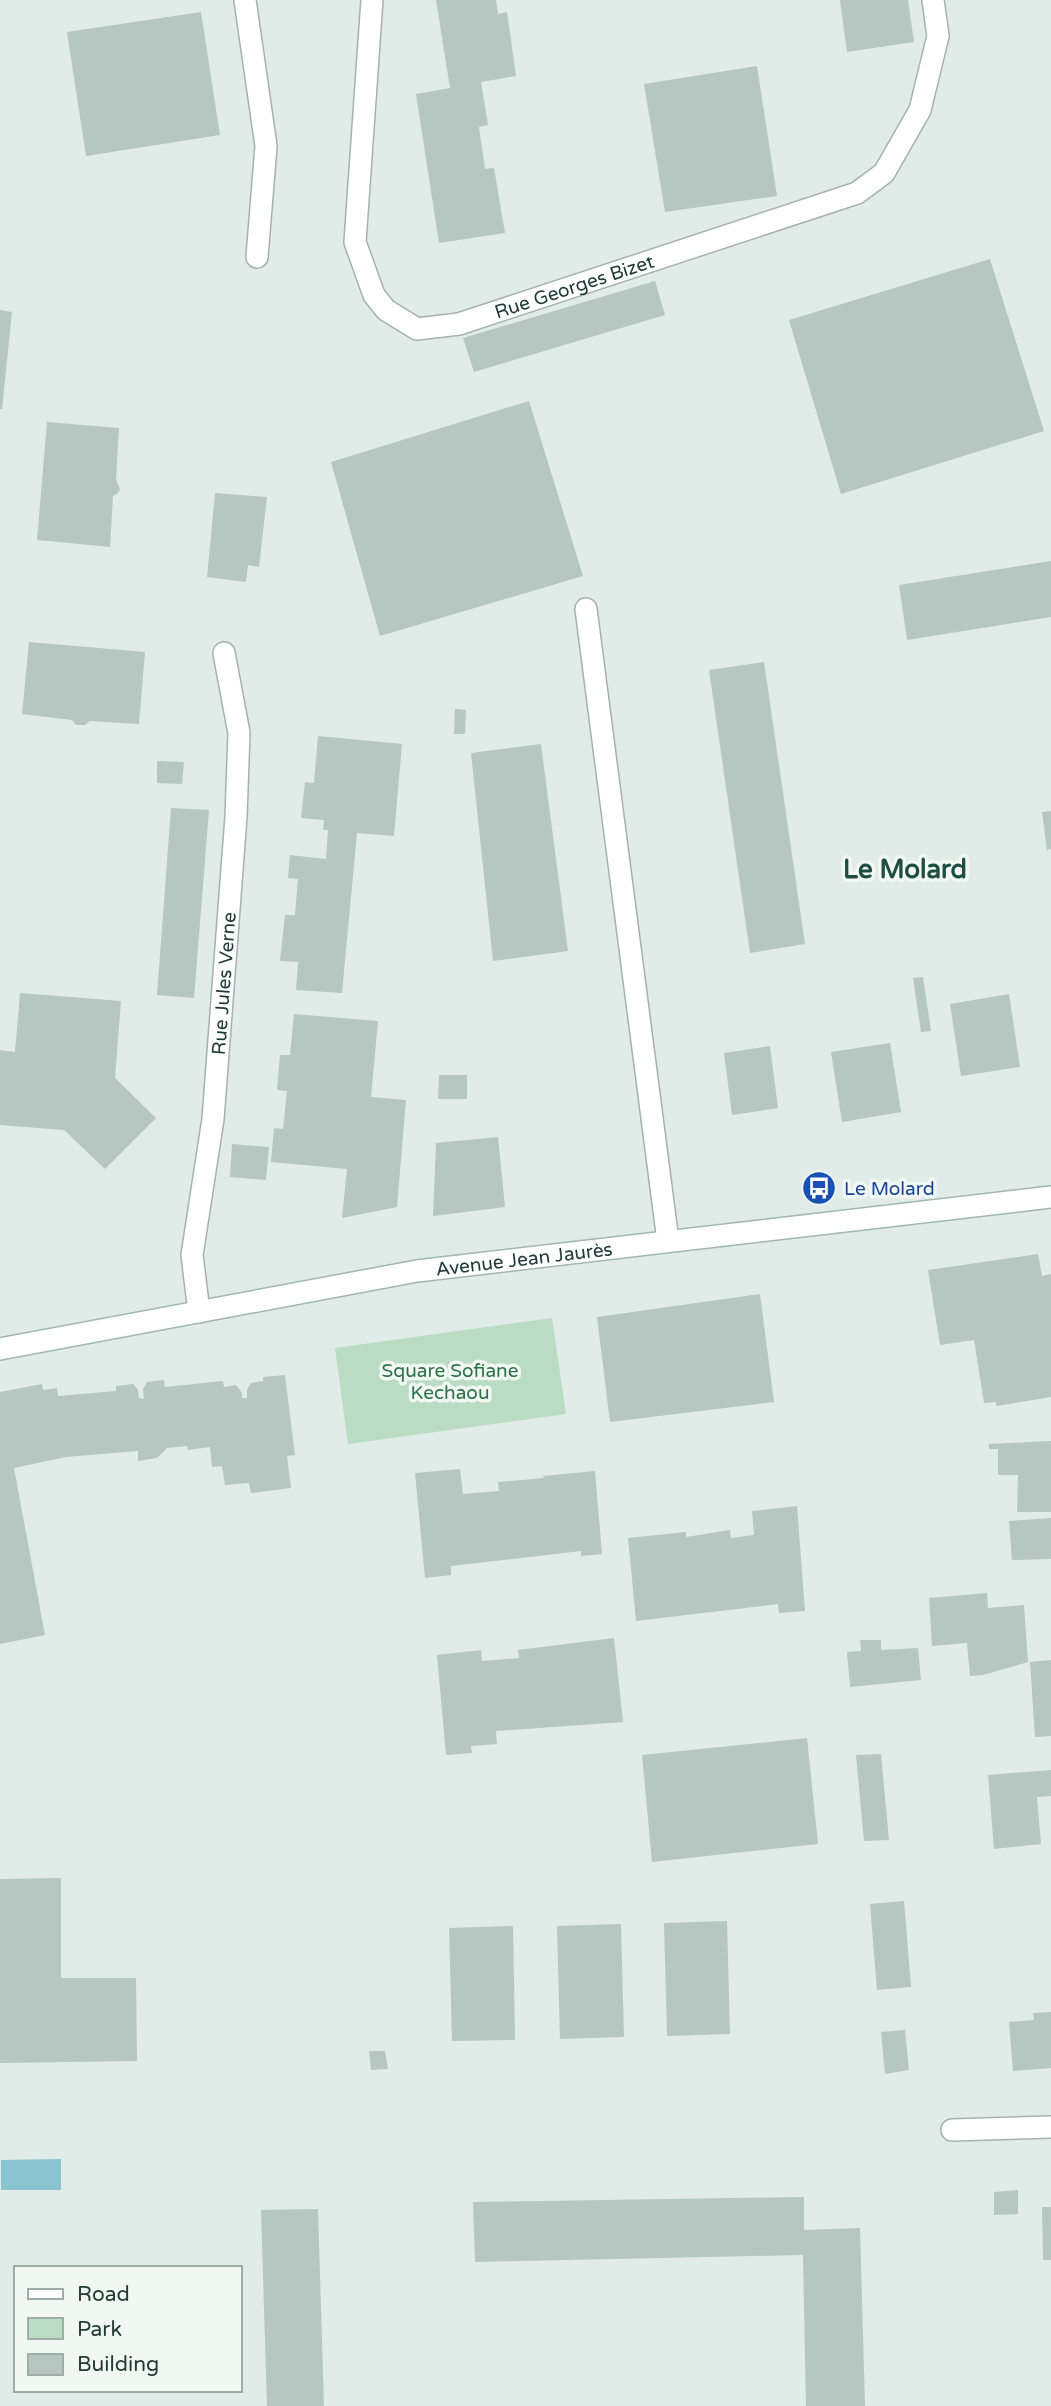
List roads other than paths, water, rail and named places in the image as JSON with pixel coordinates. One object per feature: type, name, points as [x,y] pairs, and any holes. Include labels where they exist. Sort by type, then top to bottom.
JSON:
[{"type":"street","points":[[245,0],[266,146],[257,257]]},
{"type":"street","name":"Rue Georges Bizet","points":[[372,0],[355,242],[374,295],[386,310],[417,329],[459,324],[857,193],[884,173],[920,110],[938,36],[933,0]]},
{"type":"street","points":[[586,610],[668,1241]]},
{"type":"street","name":"Rue Jules Verne","points":[[199,1312],[192,1255],[213,1119],[236,817],[239,733],[224,653]]},
{"type":"street","name":"Avenue Jean Jaurès","points":[[0,1349],[417,1271],[1051,1196]]},
{"type":"street","points":[[952,2130],[1051,2127]]},
{"type":"water","points":[[61,2159],[61,2190],[1,2190],[1,2160]]},
{"type":"place","name":"Le Molard","points":[[819,1188]]},
{"type":"district","name":"Le Molard","points":[[905,869]]},
{"type":"park label","name":"Square Sofiane Kechaou","points":[[450,1381]]}]
